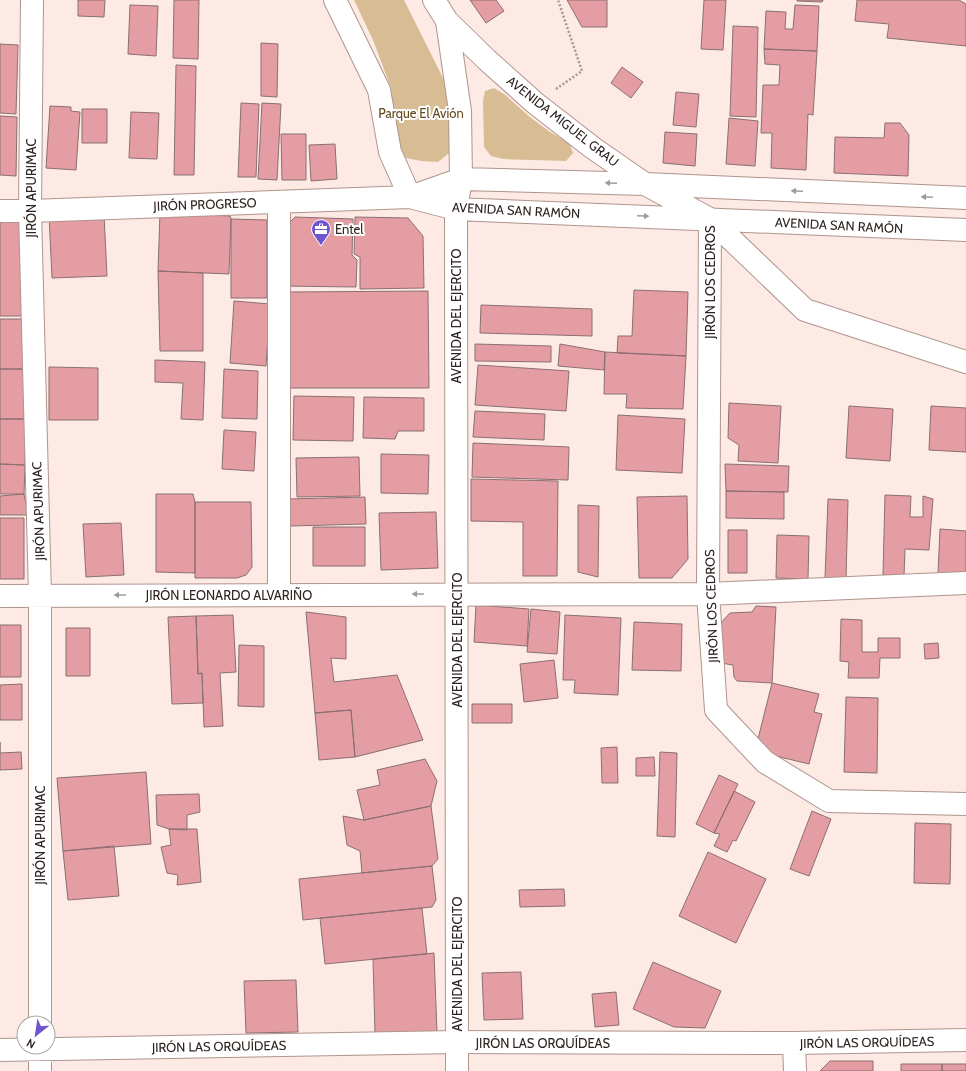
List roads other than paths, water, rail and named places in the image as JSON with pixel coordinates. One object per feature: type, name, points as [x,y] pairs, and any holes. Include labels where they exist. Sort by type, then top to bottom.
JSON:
[{"type":"street","name":"JIRÓN APURIMAC","points":[[32,0],[30,211],[40,596],[40,1015]]},
{"type":"street","points":[[335,0],[379,90],[390,152],[410,197]]},
{"type":"street","name":"AVENIDA MIGUEL GRAU","points":[[434,0],[447,21],[487,60],[536,103],[593,148],[645,184],[710,219]]},
{"type":"street","name":"AVENIDA DEL EJERCITO","points":[[447,21],[460,111],[461,179],[456,209],[457,1071]]},
{"type":"street","name":"AVENIDA SAN RAMÓN","points":[[410,197],[461,179],[645,184],[966,198]]},
{"type":"street","name":"JIRÓN PROGRESO","points":[[0,211],[410,197]]},
{"type":"street","name":"AVENIDA SAN RAMÓN","points":[[410,197],[456,209],[966,230]]},
{"type":"street","points":[[279,202],[279,595]]},
{"type":"street","points":[[710,219],[805,310],[966,362]]},
{"type":"street","name":"JIRÓN LOS CEDROS","points":[[710,219],[708,594],[716,710],[765,762],[829,801],[966,804]]},
{"type":"street","name":"JIRÓN LEONARDO ALVARIÑO","points":[[0,596],[708,594],[966,582]]},
{"type":"street","name":"JIRÓN LAS ORQUÍDEAS","points":[[56,1048],[457,1042],[794,1043],[966,1040]]},
{"type":"street","points":[[794,1043],[795,1071]]},
{"type":"street","name":"JIRÓN LAS ORQUÍDEAS","points":[[0,1050],[16,1049]]},
{"type":"street","points":[[40,1055],[40,1071]]},
{"type":"place","name":"Entel","points":[[321,246]]},
{"type":"park label","name":"Parque El Avión","points":[[421,113]]}]
